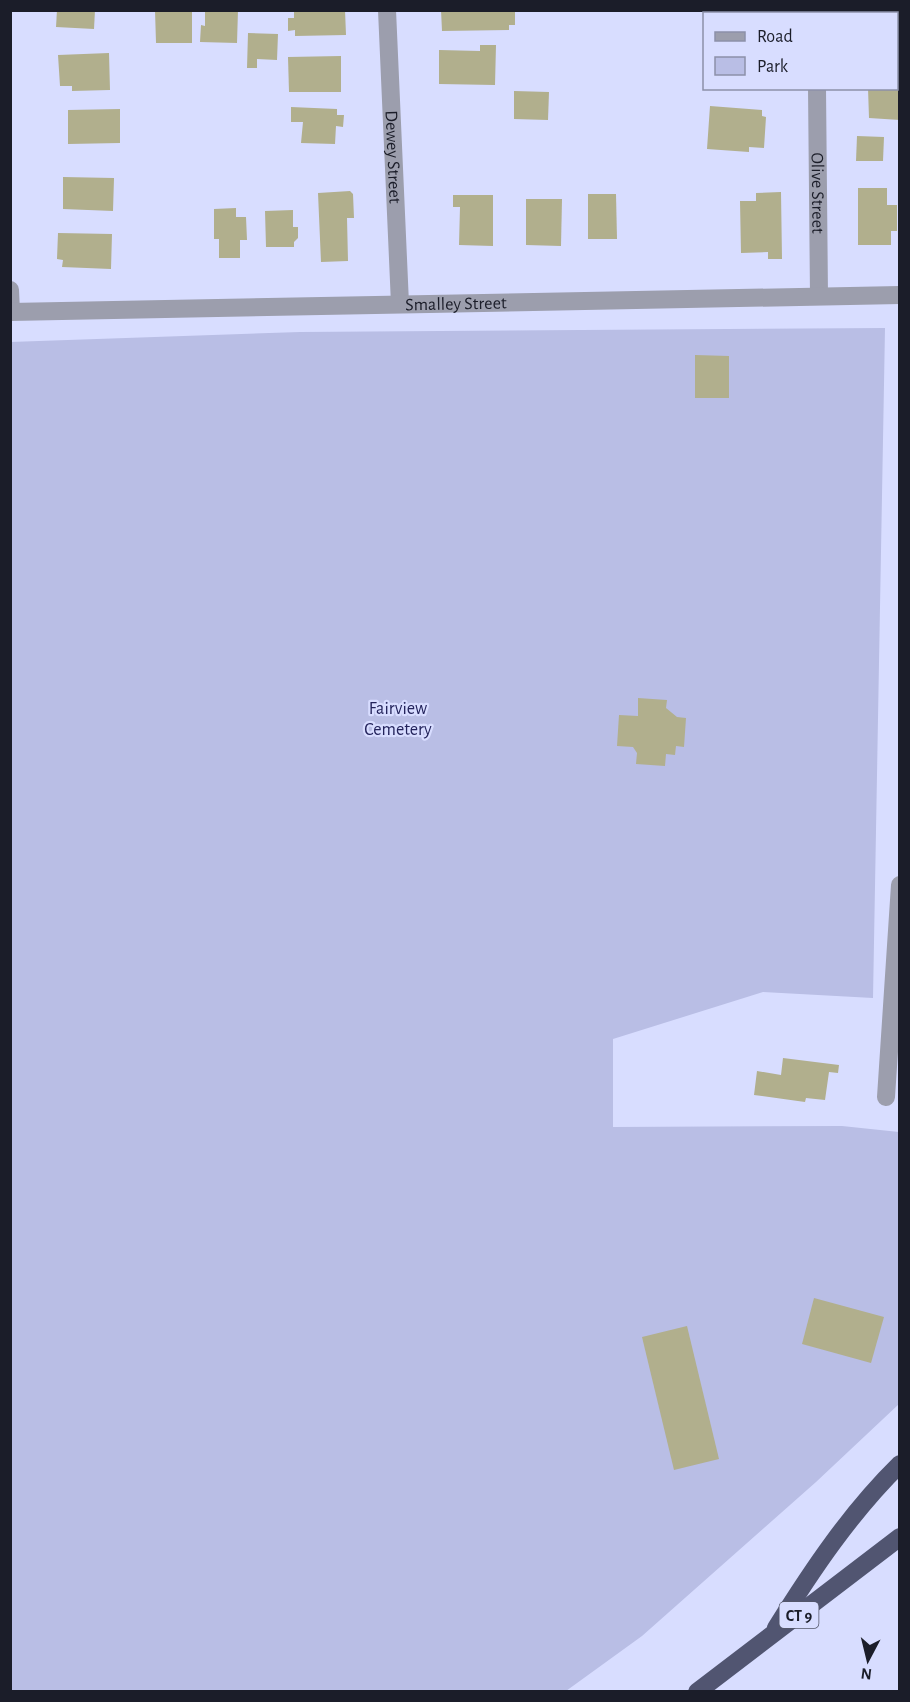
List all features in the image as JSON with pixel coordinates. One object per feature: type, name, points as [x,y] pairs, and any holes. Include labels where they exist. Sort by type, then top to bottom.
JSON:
[{"type":"highway","points":[[771,1637],[840,1533],[900,1464]]},
{"type":"highway","name":"CT 9","points":[[697,1692],[900,1537]]},
{"type":"street","name":"Dewey Street","points":[[387,10],[400,304]]},
{"type":"street","name":"Olive Street","points":[[817,90],[819,296]]},
{"type":"street","points":[[10,290],[11,312]]},
{"type":"street","name":"Smalley Street","points":[[11,312],[900,295]]},
{"type":"street","points":[[886,1097],[900,885]]},
{"type":"green space","name":"Fairview Cemetery","points":[[885,328],[873,998],[763,992],[613,1039],[613,1127],[842,1126],[899,1132],[899,1404],[816,1482],[642,1636],[566,1691],[11,1691],[10,342],[300,332]]},
{"type":"building","points":[[57,10],[95,10],[94,29],[56,27]]},
{"type":"building","points":[[155,10],[192,10],[192,43],[156,43]]},
{"type":"building","points":[[205,10],[238,10],[237,43],[200,42],[201,25],[205,26]]},
{"type":"building","points":[[294,10],[345,10],[346,35],[295,36],[295,30],[288,31],[288,18],[294,18]]},
{"type":"building","points":[[441,10],[515,10],[515,25],[509,25],[509,30],[442,31]]},
{"type":"building","points":[[898,19],[900,19],[900,64],[898,64]]},
{"type":"building","points":[[248,33],[278,34],[277,60],[257,59],[257,68],[247,68]]},
{"type":"building","points":[[480,45],[496,45],[495,85],[439,84],[439,50],[480,51]]},
{"type":"building","points":[[109,53],[110,90],[72,91],[72,86],[60,86],[58,55]]},
{"type":"building","points":[[341,56],[341,92],[289,92],[288,57]]},
{"type":"building","points":[[898,85],[900,85],[900,120],[869,118],[868,90],[898,90]]},
{"type":"building","points":[[514,91],[549,92],[548,120],[514,119]]},
{"type":"building","points":[[710,106],[762,110],[762,116],[766,117],[764,148],[749,147],[749,152],[707,149]]},
{"type":"building","points":[[291,107],[337,109],[337,115],[344,115],[343,127],[336,126],[335,144],[301,143],[303,122],[291,122]]},
{"type":"building","points":[[120,109],[120,143],[68,144],[68,110]]},
{"type":"building","points":[[857,136],[884,137],[883,161],[856,161]]},
{"type":"building","points":[[63,177],[114,178],[113,211],[63,209]]},
{"type":"building","points":[[858,188],[887,188],[887,205],[897,205],[897,231],[891,231],[891,245],[858,245]]},
{"type":"building","points":[[350,191],[353,194],[354,218],[347,218],[348,261],[321,262],[318,193]]},
{"type":"building","points":[[781,192],[782,259],[768,259],[768,252],[741,253],[740,201],[756,201],[756,193]]},
{"type":"building","points":[[588,194],[616,194],[617,239],[588,239]]},
{"type":"building","points":[[453,195],[493,195],[493,246],[459,245],[460,207],[453,207]]},
{"type":"building","points":[[526,199],[562,199],[561,246],[526,245]]},
{"type":"building","points":[[236,208],[236,217],[246,217],[247,240],[240,240],[240,258],[219,258],[219,239],[214,239],[214,209]]},
{"type":"building","points":[[293,210],[293,227],[298,227],[298,238],[294,242],[294,247],[266,247],[265,211]]},
{"type":"building","points":[[58,233],[112,234],[111,269],[62,267],[63,260],[57,259]]},
{"type":"building","points":[[695,355],[729,356],[729,398],[695,398]]},
{"type":"building","points":[[638,698],[667,700],[666,708],[677,717],[686,718],[684,747],[676,746],[675,755],[666,754],[665,766],[636,764],[637,753],[633,747],[617,746],[619,715],[638,716]]},
{"type":"building","points":[[783,1058],[839,1065],[838,1073],[829,1072],[825,1100],[806,1098],[805,1102],[754,1095],[757,1071],[781,1075]]},
{"type":"building","points":[[814,1298],[884,1317],[871,1363],[802,1344]]},
{"type":"building","points":[[687,1326],[719,1459],[674,1470],[642,1337]]}]
